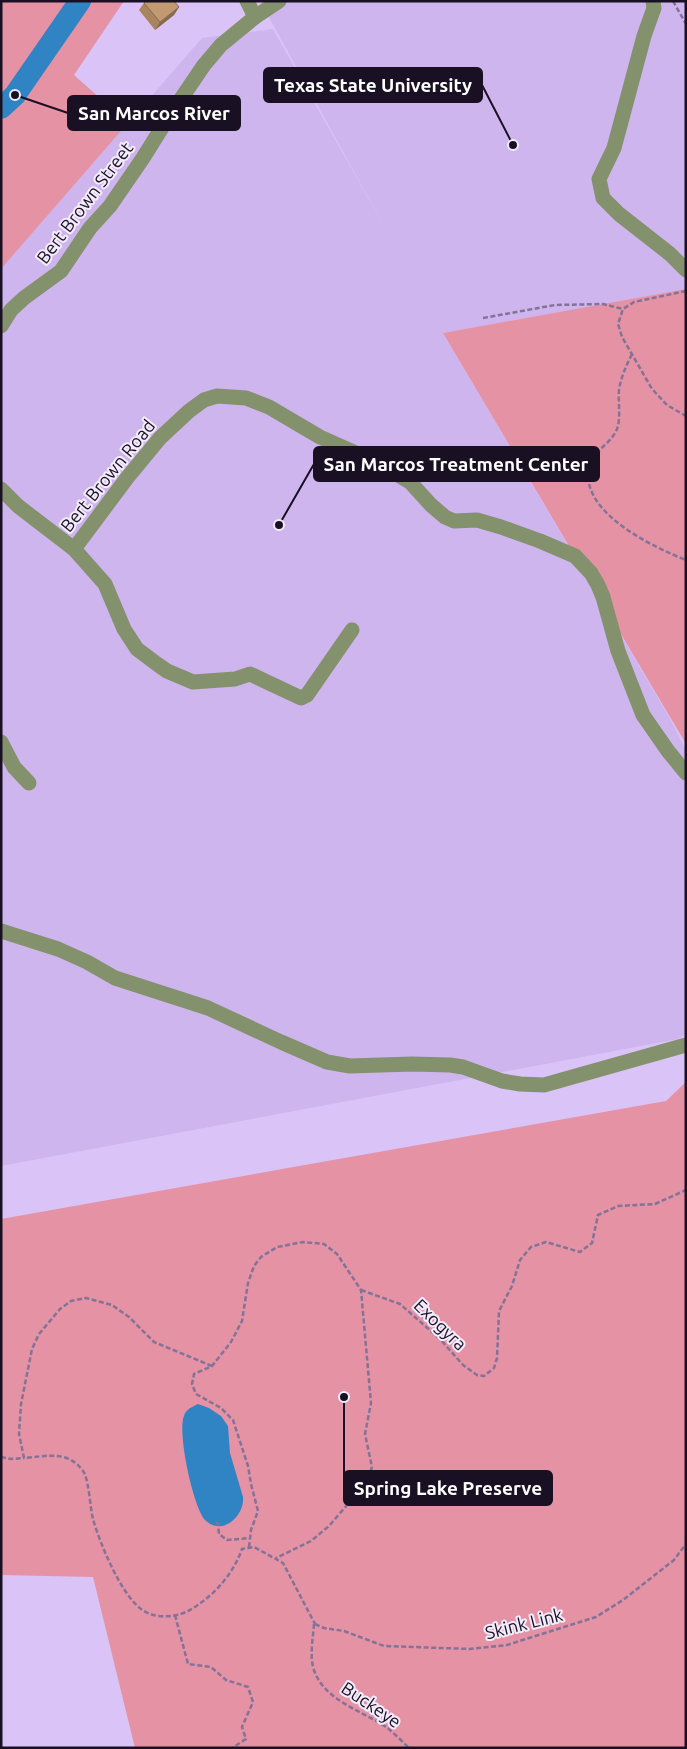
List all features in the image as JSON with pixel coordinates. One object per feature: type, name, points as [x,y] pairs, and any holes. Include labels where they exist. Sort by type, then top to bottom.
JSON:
[{"type":"street","points":[[247,1],[255,17]]},
{"type":"street","name":"Bert Brown Street","points":[[1,326],[18,304],[61,271],[90,228],[110,206],[144,158],[204,64],[221,46],[255,17],[279,1]]},
{"type":"street","points":[[653,1],[654,8],[644,36],[614,148],[599,179],[603,198],[619,214],[670,254],[686,270]]},
{"type":"street","name":"Bert Brown Road","points":[[74,549],[127,478],[160,438],[189,412],[204,400],[217,396],[246,398],[269,407],[320,437],[374,461],[410,482],[445,517],[454,521],[477,520],[501,527],[575,556],[591,573],[603,597],[618,651],[643,715],[686,773]]},
{"type":"street","points":[[1,489],[18,506],[74,549],[105,584],[124,629],[137,649],[167,671],[193,682],[235,678],[250,674],[301,698],[306,695],[352,630]]},
{"type":"street","points":[[1,742],[14,767],[29,783]]},
{"type":"street","points":[[1,931],[58,949],[120,980],[208,1008],[316,1058],[337,1064],[350,1066],[450,1065],[463,1067],[502,1081],[544,1085],[686,1045]]},
{"type":"path","points":[[673,1],[686,24]]},
{"type":"path","points":[[483,318],[555,305],[603,304],[623,308],[634,302],[686,291]]},
{"type":"path","points":[[623,308],[618,324],[622,337],[652,389],[667,405],[686,416]]},
{"type":"path","points":[[632,354],[623,372],[619,389],[617,428],[609,441],[594,455],[588,472],[592,493],[602,509],[611,518],[657,549],[686,560]]},
{"type":"path","name":"Exogyra","points":[[361,1290],[400,1304],[440,1339],[463,1365],[477,1375],[484,1376],[494,1368],[497,1358],[499,1311],[512,1286],[520,1260],[531,1248],[546,1242],[580,1252],[592,1243],[598,1215],[618,1206],[655,1204],[686,1190]]},
{"type":"path","points":[[248,1547],[251,1530],[258,1511],[250,1484],[248,1466],[233,1420],[221,1408],[196,1394],[192,1384],[194,1374],[212,1366],[231,1342],[242,1321],[248,1283],[254,1266],[261,1256],[277,1248],[303,1242],[324,1244],[337,1254],[361,1290],[371,1403],[364,1434],[372,1467],[366,1484],[329,1526],[310,1541],[276,1558]]},
{"type":"path","points":[[24,1458],[19,1434],[20,1404],[32,1349],[39,1334],[60,1309],[71,1301],[86,1298],[112,1306],[129,1317],[154,1342],[212,1366]]},
{"type":"path","points":[[1,1457],[11,1459],[56,1455],[71,1458],[85,1472],[93,1519],[101,1540],[123,1589],[142,1610],[160,1617],[182,1614],[200,1604],[219,1587],[238,1559],[242,1549],[254,1547],[283,1562],[314,1624]]},
{"type":"path","points":[[216,1522],[219,1534],[227,1540],[250,1538]]},
{"type":"path","name":"Skink Link","points":[[314,1624],[384,1646],[470,1649],[508,1644],[596,1617],[622,1600],[674,1560],[686,1544]]},
{"type":"path","points":[[175,1615],[188,1664],[211,1667],[226,1680],[248,1687],[253,1702],[242,1727],[246,1739],[232,1748]]},
{"type":"path","name":"Buckeye","points":[[314,1624],[313,1667],[319,1680],[329,1692],[350,1708],[386,1727],[409,1748]]},
{"type":"shaded area","points":[[1,1],[124,1],[74,75],[128,123],[1,269]]},
{"type":"shaded area","points":[[260,1],[686,1],[686,289],[443,333],[669,717],[686,750],[686,1034],[678,1039],[1,1166],[1,269],[202,38],[273,29],[390,237]]},
{"type":"shaded area","points":[[686,289],[686,744],[443,333]]},
{"type":"shaded area","points":[[686,1082],[686,1748],[135,1748],[93,1577],[1,1575],[1,1219],[666,1101]]},
{"type":"water","points":[[198,1404],[209,1408],[221,1416],[228,1426],[230,1453],[243,1497],[243,1504],[236,1517],[225,1525],[212,1525],[205,1520],[196,1501],[187,1469],[182,1425],[186,1412]]},
{"type":"building","points":[[146,1],[174,1],[179,7],[160,22],[144,3]]},
{"type":"waterway","points":[[1,108],[15,95],[80,1]]},
{"type":"place","name":"San Marcos River","points":[[15,95]]},
{"type":"place","name":"Texas State University","points":[[513,145]]},
{"type":"place","name":"San Marcos Treatment Center","points":[[279,525]]},
{"type":"place","name":"Spring Lake Preserve","points":[[344,1397]]}]
